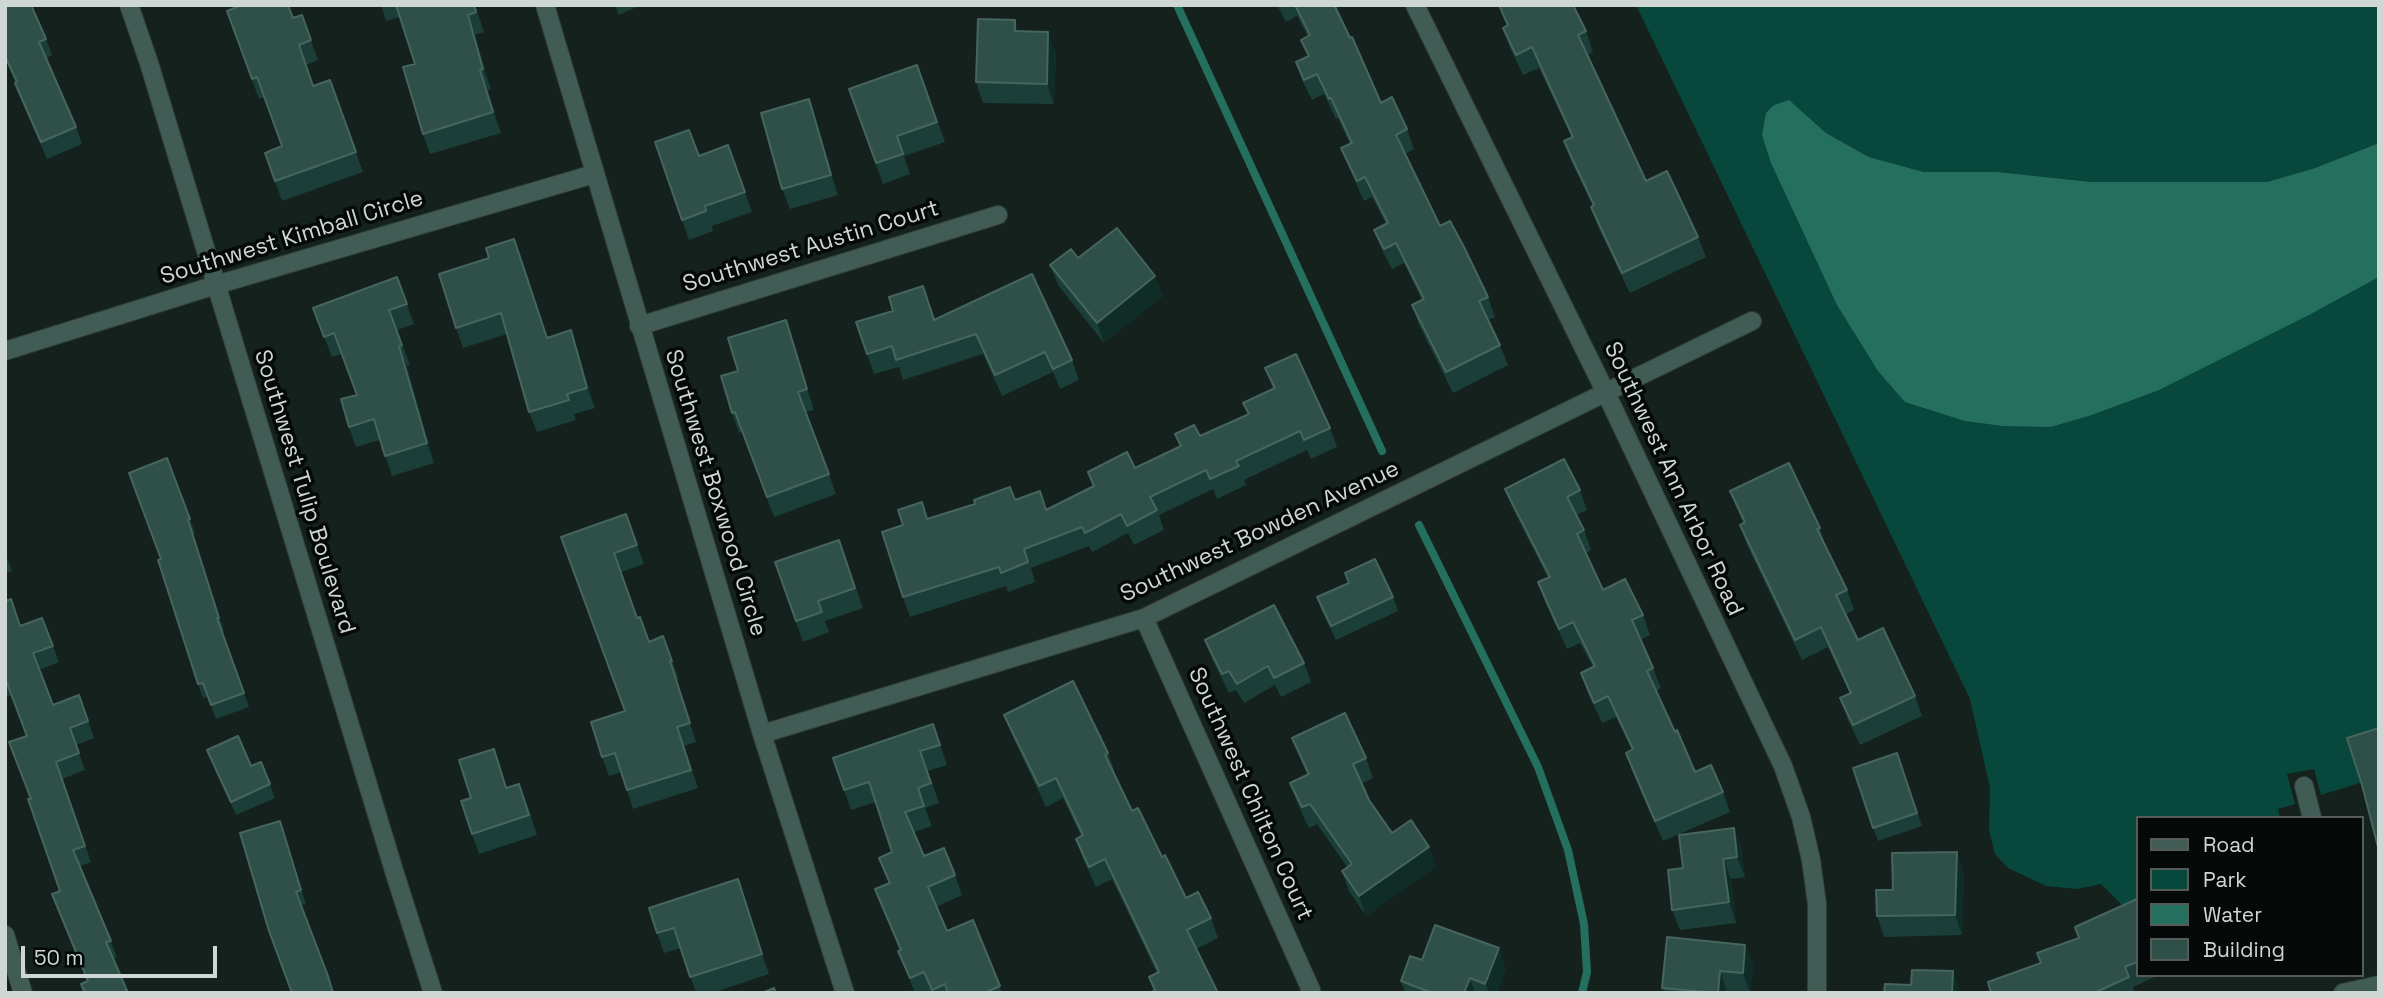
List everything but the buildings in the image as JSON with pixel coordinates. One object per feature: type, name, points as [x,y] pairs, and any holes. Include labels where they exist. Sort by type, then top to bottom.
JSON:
[{"type":"street","name":"Southwest Tulip Boulevard","points":[[129,5],[149,63],[386,848],[433,993]]},
{"type":"street","name":"Southwest Boxwood Circle","points":[[545,5],[762,734],[845,993]]},
{"type":"street","name":"Southwest Ann Arbor Road","points":[[1415,5],[1606,393],[1783,766],[1801,817],[1811,860],[1817,904],[1817,993]]},
{"type":"street","name":"Southwest Kimball Circle","points":[[5,351],[216,285],[594,174]]},
{"type":"street","name":"Southwest Austin Court","points":[[639,326],[998,215]]},
{"type":"street","name":"Southwest Bowden Avenue","points":[[762,734],[1144,618],[1752,321]]},
{"type":"street","name":"Southwest Chilton Court","points":[[1144,618],[1311,990]]},
{"type":"street","points":[[2304,786],[2312,816]]},
{"type":"street","points":[[5,935],[23,993]]},
{"type":"street","points":[[2351,985],[2379,985]]},
{"type":"green space","points":[[1636,5],[2379,5],[2379,143],[2315,168],[2267,182],[2092,182],[1998,172],[1924,172],[1869,157],[1826,133],[1788,100],[2051,427],[2157,391],[2379,277],[2379,777],[2321,795],[2314,769],[2287,774],[2295,804],[2278,809],[2280,816],[2136,816],[2136,919],[2101,884],[2077,889],[2046,886],[2008,868],[1995,854],[1989,830],[1990,788],[1970,699]]},
{"type":"water","points":[[1789,100],[1826,133],[1869,157],[1924,172],[1998,172],[2092,182],[2267,182],[2315,168],[2379,143],[2379,277],[2157,391],[2089,416],[2051,427],[2003,426],[1965,421],[1905,402],[1878,371],[1837,305],[1771,163],[1762,135],[1766,113],[1774,105]]},
{"type":"waterway","points":[[1177,5],[1382,451]]},
{"type":"waterway","points":[[1419,525],[1538,767],[1568,850],[1584,924],[1587,972],[1582,993]]}]
